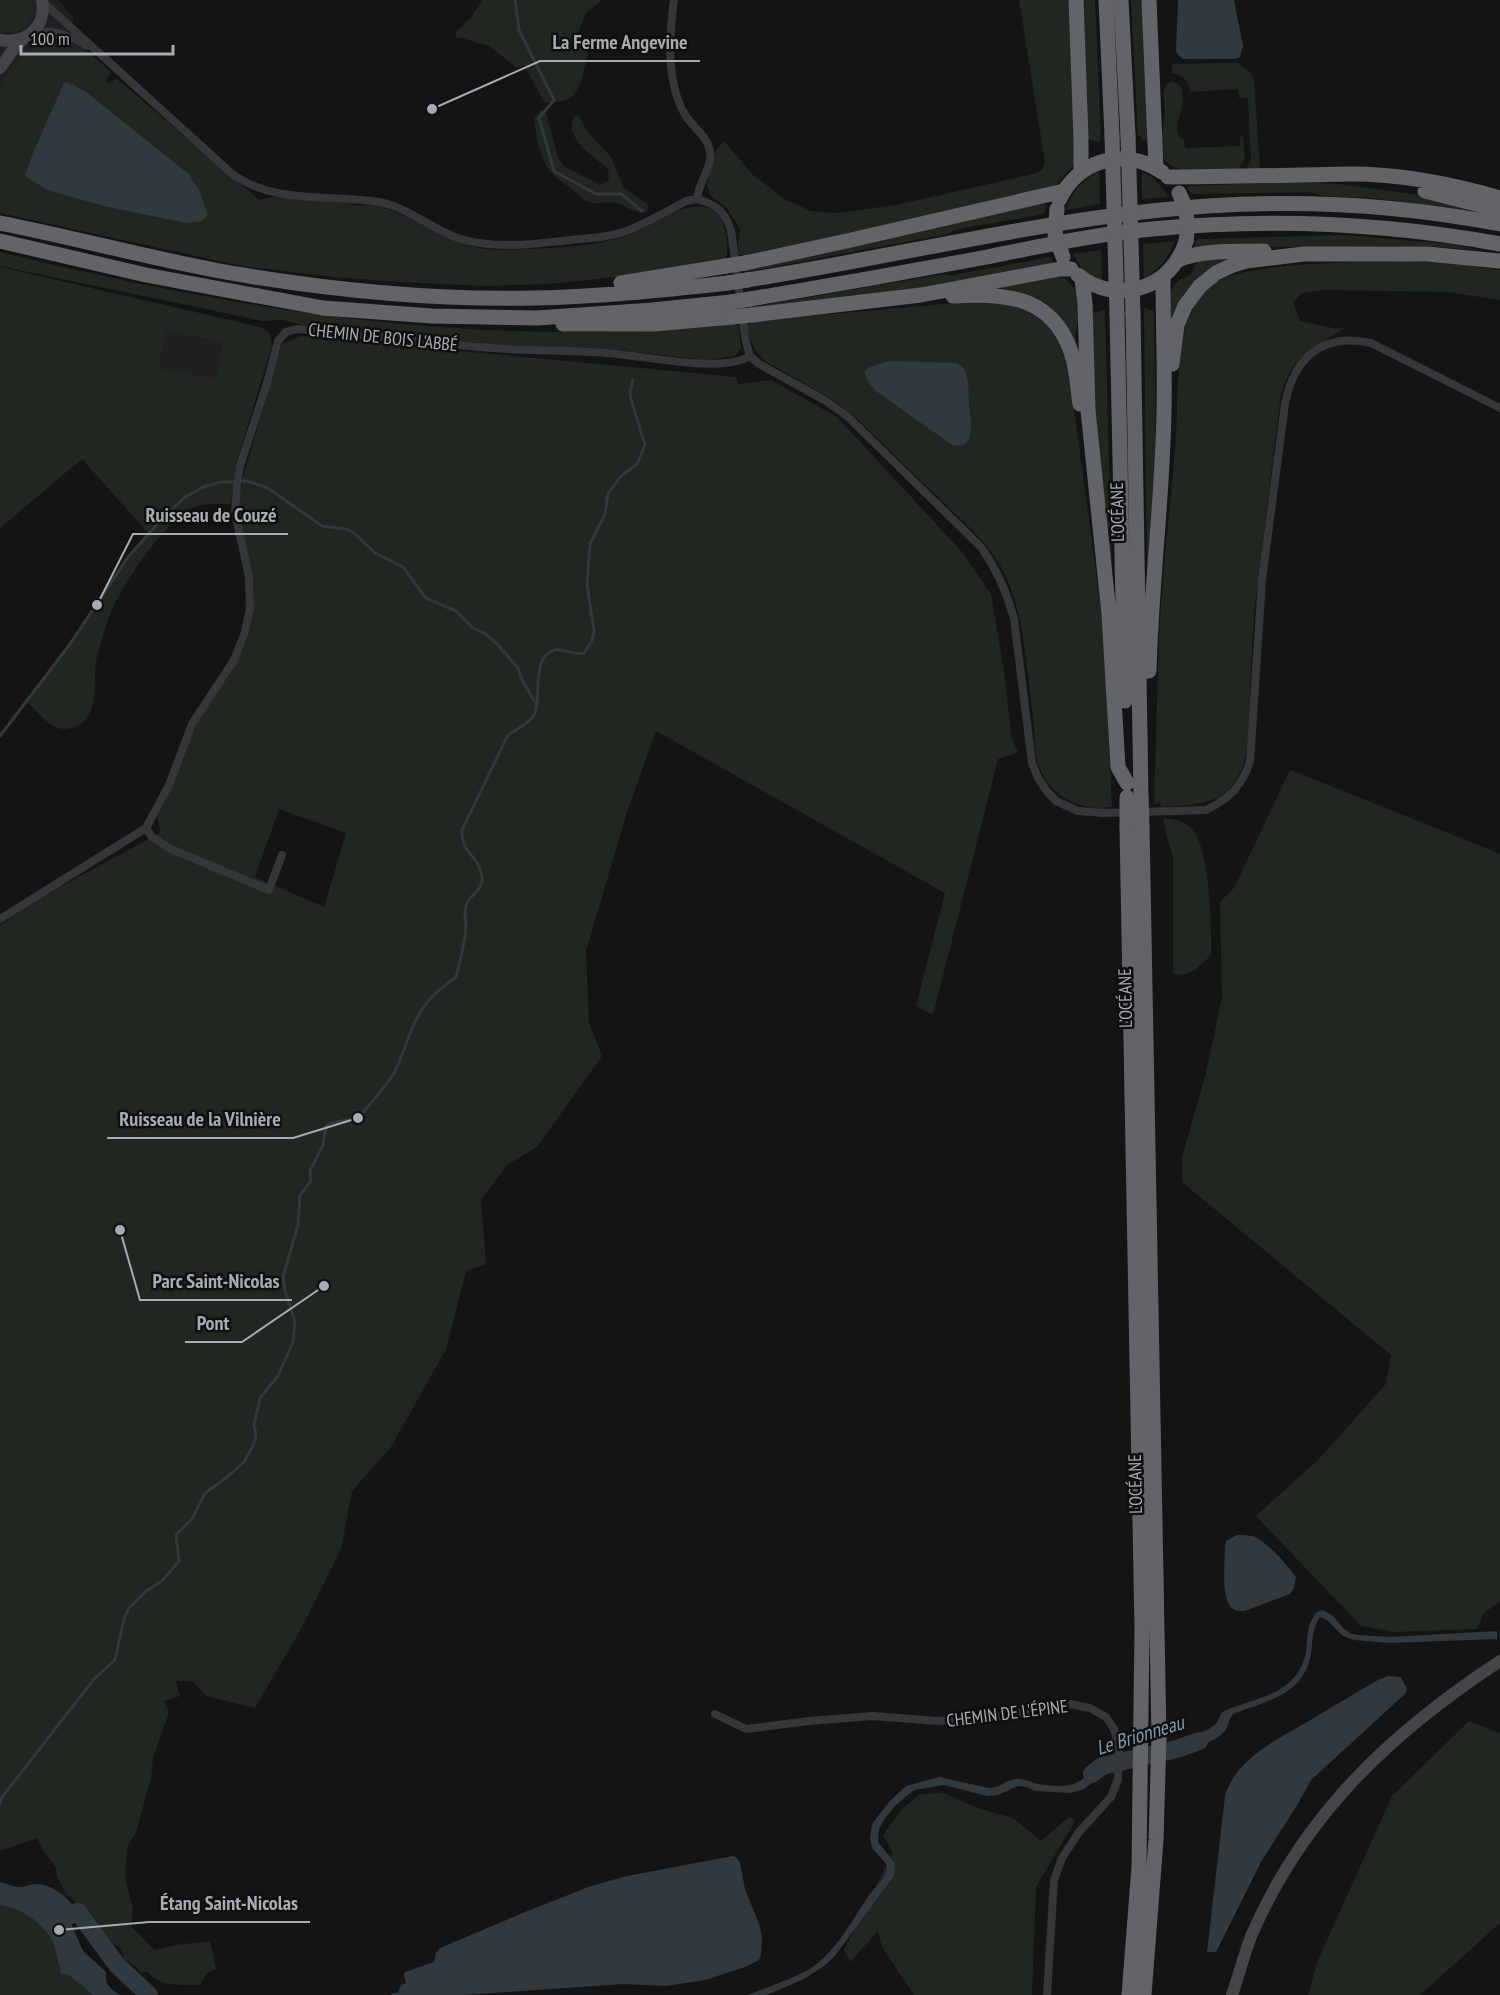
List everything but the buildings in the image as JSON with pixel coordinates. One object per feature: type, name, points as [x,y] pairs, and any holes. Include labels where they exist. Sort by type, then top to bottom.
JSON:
[{"type":"highway","points":[[1076,0],[1081,172]]},
{"type":"highway","name":"L’OCÉANE","points":[[1106,0],[1112,136],[1125,313],[1141,751],[1131,793]]},
{"type":"highway","name":"L’OCÉANE","points":[[1121,0],[1128,136],[1125,313],[1131,793],[1134,827],[1159,1737],[1156,1840],[1144,1995]]},
{"type":"highway","points":[[1149,0],[1162,173]]},
{"type":"highway","points":[[537,318],[568,326],[654,324],[733,317],[921,295],[1072,268],[1097,287],[1120,292],[1142,288],[1162,277],[1178,260],[1186,241],[1188,227],[1186,213],[1179,193],[1162,173],[1135,160],[1118,158],[1101,161],[1081,172],[1064,191],[1057,209],[1055,234],[1072,268],[1085,303],[1088,410],[1109,614],[1118,767],[1131,793]]},
{"type":"highway","points":[[1162,173],[1324,176],[1352,174],[1451,185],[1500,198]]},
{"type":"highway","points":[[1324,176],[1411,188],[1500,210]]},
{"type":"highway","points":[[533,298],[557,289],[638,281],[745,263],[1064,191]]},
{"type":"highway","points":[[0,223],[247,276],[311,285],[429,296],[533,298],[596,295],[728,283],[1093,219],[1153,211],[1280,204],[1373,207],[1500,224]]},
{"type":"highway","points":[[0,241],[146,275],[323,308],[432,316],[537,318],[731,302],[1151,229],[1279,223],[1342,225],[1420,232],[1500,244]]},
{"type":"highway","points":[[1178,260],[1205,252],[1283,251],[1304,254]]},
{"type":"highway","points":[[1165,399],[1171,384],[1177,325],[1185,306],[1200,285],[1216,273],[1233,265],[1253,260],[1304,254],[1426,254],[1500,261]]},
{"type":"highway","points":[[1141,751],[1149,732],[1152,587],[1165,399],[1162,277]]},
{"type":"highway","points":[[921,295],[926,299],[976,295],[1003,296],[1017,298],[1043,312],[1053,322],[1068,347],[1074,363],[1085,437],[1092,453]]},
{"type":"highway","name":"L’OCÉANE","points":[[1130,1995],[1138,1876],[1142,1617],[1134,827]]},
{"type":"street","points":[[675,0],[671,27],[673,78],[677,97],[685,115],[707,143],[711,152],[708,169],[698,190],[698,198]]},
{"type":"street","points":[[0,68],[15,47],[39,25],[42,16],[42,1]]},
{"type":"street","points":[[42,1],[230,172],[247,183],[278,194],[382,202],[454,236],[477,244],[504,246],[621,233],[686,201],[698,198],[718,207],[726,217],[731,230],[750,356],[759,364],[826,401],[847,416],[981,547],[993,564],[1009,597],[1014,619],[1032,763],[1038,778],[1056,801],[1078,811],[1093,813],[1206,810],[1234,792],[1247,773],[1250,761],[1262,580],[1285,404],[1288,386],[1301,362],[1319,348],[1344,341],[1359,340],[1386,350],[1500,408]]},
{"type":"street","points":[[0,40],[10,42],[42,31],[57,32],[95,51]]},
{"type":"street","name":"CHEMIN DE BOIS L'ABBÉ","points":[[0,919],[146,828],[169,785],[192,724],[234,660],[248,624],[250,610],[249,578],[236,521],[237,487],[243,456],[262,401],[276,346],[284,334],[297,329],[493,348],[606,352],[709,364],[744,360],[750,356]]},
{"type":"street","points":[[146,828],[152,837],[171,849],[269,890],[282,855]]},
{"type":"street","points":[[1232,1995],[1252,1936],[1275,1887],[1300,1847],[1336,1799],[1366,1766],[1406,1729],[1500,1661]]},
{"type":"street","name":"CHEMIN DE L'ÉPINE","points":[[715,1714],[746,1729],[809,1720],[873,1716],[938,1721],[1004,1716],[1070,1704],[1090,1708],[1106,1717],[1114,1729],[1119,1746],[1118,1779],[1111,1797],[1079,1832],[1062,1858],[1054,1880],[1047,1995]]},
{"type":"shaded area","points":[[0,0],[58,0],[74,18],[61,46],[32,48],[25,54],[0,90]]},
{"type":"shaded area","points":[[0,0],[32,0],[32,15],[26,26],[15,32],[0,30]]},
{"type":"shaded area","points":[[482,0],[602,0],[586,13],[578,33],[588,52],[581,81],[574,94],[563,101],[544,102],[524,65],[517,68],[489,46],[455,38],[457,31],[472,16]]},
{"type":"shaded area","points":[[1019,0],[1070,0],[1075,163],[1058,183],[1051,189],[744,256],[743,254],[737,255],[740,229],[727,208],[711,196],[707,185],[717,148],[724,141],[753,175],[786,200],[811,211],[836,213],[896,205],[1042,170],[1045,162]]},
{"type":"shaded area","points":[[1082,0],[1095,0],[1101,137],[1099,142],[1087,139]]},
{"type":"shaded area","points":[[1131,0],[1143,0],[1149,139],[1141,141],[1141,136],[1138,136]]},
{"type":"shaded area","points":[[1178,0],[1234,0],[1243,46],[1240,57],[1183,59],[1179,56],[1176,51]]},
{"type":"shaded area","points":[[64,39],[89,53],[111,73],[106,80],[109,84],[116,78],[259,200],[274,197],[377,206],[396,212],[451,239],[494,250],[581,246],[598,243],[631,234],[669,215],[699,206],[714,211],[719,216],[725,229],[727,256],[725,259],[636,275],[549,284],[482,286],[399,282],[333,277],[237,265],[0,213],[0,91],[24,55],[40,45],[61,46]]},
{"type":"shaded area","points":[[1238,63],[1251,73],[1254,80],[1260,168],[1247,168],[1251,160],[1248,98],[1239,98],[1238,89],[1190,92],[1185,79],[1172,73],[1172,64]]},
{"type":"shaded area","points":[[1172,81],[1181,86],[1182,105],[1177,129],[1182,140],[1184,139],[1185,148],[1240,146],[1240,137],[1243,136],[1245,159],[1239,168],[1188,170],[1170,165],[1165,160],[1162,145],[1165,113],[1164,89]]},
{"type":"shaded area","points":[[68,82],[86,92],[190,175],[199,190],[208,214],[202,221],[186,223],[104,206],[48,190],[25,176],[64,83]]},
{"type":"shaded area","points":[[541,110],[546,113],[558,158],[564,166],[601,185],[609,180],[608,169],[581,146],[572,131],[575,115],[579,116],[587,131],[611,157],[624,188],[649,205],[646,212],[634,211],[616,203],[589,202],[553,175],[541,154],[537,139],[534,118]]},
{"type":"shaded area","points":[[1099,171],[1100,204],[1066,210],[1078,187]]},
{"type":"shaded area","points":[[1142,172],[1152,177],[1170,197],[1142,199]]},
{"type":"shaded area","points":[[1289,182],[1338,184],[1429,196],[1488,213],[1373,198],[1323,196],[1310,192],[1192,194],[1187,188],[1190,186]]},
{"type":"shaded area","points":[[1046,205],[1044,214],[746,272],[745,267]]},
{"type":"shaded area","points":[[1344,235],[1451,244],[1479,250],[1426,246],[1194,247],[1198,239]]},
{"type":"shaded area","points":[[1175,241],[1163,263],[1144,279],[1143,244]]},
{"type":"shaded area","points":[[1101,250],[1102,281],[1083,270],[1073,254]]},
{"type":"shaded area","points":[[0,252],[208,297],[349,318],[419,325],[491,330],[605,332],[670,330],[734,324],[739,325],[741,348],[735,356],[705,360],[620,350],[409,337],[308,326],[282,320],[263,321],[0,266]]},
{"type":"shaded area","points":[[1050,257],[1053,263],[958,284],[751,312],[751,307],[945,274],[951,276]]},
{"type":"shaded area","points":[[1232,258],[1170,324],[1170,301],[1174,285],[1191,274],[1195,265],[1200,261]]},
{"type":"shaded area","points":[[1405,261],[1458,264],[1500,270],[1500,300],[1448,292],[1323,290],[1302,293],[1293,302],[1300,321],[1333,328],[1345,328],[1298,360],[1281,394],[1254,611],[1247,750],[1242,768],[1235,781],[1218,798],[1206,802],[1161,807],[1160,803],[1154,804],[1159,636],[1175,451],[1179,366],[1184,331],[1192,310],[1209,287],[1225,278],[1247,272],[1273,267]]},
{"type":"shaded area","points":[[0,267],[260,327],[270,333],[272,345],[236,465],[231,504],[203,505],[187,511],[157,540],[138,565],[116,601],[105,628],[96,663],[91,711],[83,722],[75,727],[66,729],[54,726],[26,702],[70,644],[128,557],[149,534],[82,459],[0,528]],"holes":[[[167,331],[223,343],[216,379],[159,368]]]},
{"type":"shaded area","points":[[1055,276],[1064,278],[1076,290],[1080,314],[1075,335],[1080,358],[1067,333],[1001,291],[1001,286]]},
{"type":"shaded area","points":[[995,301],[1031,313],[1046,324],[1060,344],[1069,371],[1103,625],[1112,807],[1105,809],[1085,806],[1066,799],[1051,786],[1040,769],[1036,753],[1020,621],[1008,582],[994,556],[966,524],[854,416],[835,401],[765,361],[753,344],[747,324],[753,321]]},
{"type":"shaded area","points":[[1144,308],[1154,311],[1156,454],[1147,577]]},
{"type":"shaded area","points":[[1105,310],[1112,576],[1093,409],[1092,313]]},
{"type":"shaded area","points":[[167,331],[223,343],[216,380],[159,368]]},
{"type":"shaded area","points":[[300,336],[736,377],[738,384],[771,380],[837,417],[962,552],[991,594],[1012,739],[1018,752],[998,759],[933,1015],[916,1006],[945,893],[656,731],[627,812],[586,951],[589,1023],[602,1056],[537,1147],[507,1165],[481,1200],[486,1264],[466,1271],[446,1349],[391,1447],[352,1491],[341,1549],[301,1629],[255,1708],[206,1696],[192,1681],[176,1681],[180,1696],[164,1701],[169,1712],[153,1758],[151,1778],[136,1832],[127,1847],[125,1878],[133,1909],[131,1926],[154,1950],[210,1941],[216,1969],[207,1973],[200,1985],[179,1985],[159,1981],[148,1972],[141,1972],[124,1959],[121,1948],[104,1937],[98,1925],[88,1924],[75,1901],[66,1894],[57,1876],[56,1867],[43,1851],[37,1838],[0,1851],[0,925],[44,896],[161,832],[157,818],[199,719],[234,667],[248,637],[254,611],[253,582],[240,524],[239,504],[243,477],[282,344]],"holes":[[[279,809],[346,833],[324,907],[255,877]]]},
{"type":"shaded area","points":[[889,361],[956,363],[964,368],[968,382],[971,426],[971,433],[966,443],[952,445],[876,391],[867,379],[865,371]]},
{"type":"shaded area","points":[[1290,770],[1500,854],[1500,1601],[1483,1614],[1477,1629],[1395,1632],[1361,1626],[1256,1516],[1318,1460],[1386,1384],[1391,1355],[1182,1182],[1182,1157],[1206,1073],[1222,998],[1220,902],[1234,888]]},
{"type":"shaded area","points":[[1163,818],[1183,823],[1193,830],[1199,841],[1206,872],[1211,955],[1194,970],[1184,975],[1173,973],[1173,856]]},
{"type":"shaded area","points":[[1237,1535],[1258,1538],[1282,1560],[1296,1577],[1290,1594],[1245,1611],[1231,1607],[1225,1587],[1225,1547],[1226,1541]]},
{"type":"shaded area","points":[[1323,1610],[1333,1616],[1344,1629],[1358,1635],[1390,1637],[1497,1631],[1497,1639],[1390,1643],[1354,1640],[1343,1636],[1327,1620],[1320,1617],[1314,1630],[1307,1668],[1292,1688],[1271,1700],[1233,1714],[1226,1729],[1220,1735],[1178,1757],[1178,1742],[1210,1728],[1217,1723],[1224,1711],[1275,1692],[1295,1677],[1302,1666],[1306,1652],[1311,1621],[1317,1612]]},
{"type":"shaded area","points":[[1388,1676],[1401,1677],[1407,1689],[1406,1693],[1311,1780],[1261,1862],[1216,1952],[1207,1952],[1225,1796],[1231,1782],[1250,1759],[1275,1741]]},
{"type":"shaded area","points":[[1469,1721],[1500,1733],[1500,1923],[1420,1995],[1308,1995],[1318,1960],[1392,1796]]},
{"type":"shaded area","points":[[1112,1757],[1113,1771],[1103,1774],[1084,1789],[1071,1793],[1035,1791],[1018,1786],[998,1795],[987,1796],[944,1785],[914,1790],[896,1805],[879,1829],[878,1842],[895,1863],[894,1876],[834,1957],[804,1979],[767,1995],[748,1995],[808,1970],[835,1946],[869,1895],[884,1878],[887,1865],[872,1848],[870,1839],[872,1824],[889,1802],[906,1786],[939,1777],[989,1788],[1019,1779],[1058,1786],[1074,1784],[1086,1776],[1096,1759]]},
{"type":"shaded area","points":[[944,1793],[977,1808],[1013,1818],[1041,1841],[1070,1816],[1075,1821],[1036,1887],[1032,1995],[914,1995],[882,1947],[878,1931],[850,1962],[844,1950],[893,1852],[883,1835],[902,1809],[920,1794]]},
{"type":"shaded area","points":[[733,1856],[740,1863],[745,1889],[762,1936],[759,1960],[745,1967],[705,1980],[666,1986],[623,1984],[464,1995],[391,1995],[398,1993],[401,1985],[406,1983],[405,1972],[434,1962],[440,1948],[530,1910],[591,1886],[627,1876]]},
{"type":"shaded area","points":[[0,1882],[19,1887],[40,1884],[58,1891],[67,1899],[75,1908],[70,1921],[83,1951],[106,1972],[107,1983],[120,1995],[93,1995],[69,1975],[61,1974],[54,1945],[46,1931],[22,1912],[0,1905]]},
{"type":"shaded area","points":[[0,1905],[22,1912],[40,1925],[52,1941],[61,1973],[69,1975],[93,1995],[0,1995]]},
{"type":"waterway","points":[[515,0],[519,30],[554,100],[539,118],[554,171],[596,194],[621,194],[642,211]]},
{"type":"waterway","points":[[0,1804],[2,1797],[94,1679],[115,1660],[124,1619],[129,1608],[146,1591],[162,1581],[179,1561],[176,1535],[192,1519],[205,1493],[244,1462],[253,1446],[256,1435],[254,1425],[260,1398],[278,1376],[293,1342],[295,1322],[283,1277],[298,1225],[300,1195],[311,1181],[310,1171],[323,1145],[326,1126],[358,1118],[391,1078],[412,1029],[427,1002],[456,977],[465,939],[466,906],[482,881],[480,869],[464,844],[462,830],[507,737],[530,721],[535,713],[539,670],[546,655],[555,650],[584,653],[592,641],[594,631],[587,585],[590,544],[605,514],[608,494],[620,477],[637,464],[645,445],[631,399],[633,380]]},
{"type":"waterway","points":[[242,481],[268,488],[322,526],[346,529],[354,533],[375,553],[403,567],[426,598],[456,611],[473,628],[484,633],[497,644],[518,668],[536,704]]},
{"type":"waterway","points":[[0,736],[70,644],[128,557],[162,519],[184,498],[203,487],[221,482],[233,482]]},
{"type":"waterway","name":"Le Brionneau","points":[[1092,1774],[1102,1766],[1177,1749],[1199,1741]]},
{"type":"waterway","points":[[50,1923],[78,1912],[117,1965],[149,1995]]},
{"type":"place","name":"La Ferme Angevine","points":[[432,109]]},
{"type":"place","name":"Ruisseau de Couzé","points":[[97,605]]},
{"type":"place","name":"Ruisseau de la Vilnière","points":[[358,1118]]},
{"type":"place","name":"Parc Saint-Nicolas","points":[[120,1230]]},
{"type":"place","name":"Pont","points":[[324,1286]]},
{"type":"place","name":"Étang Saint-Nicolas","points":[[59,1930]]}]
